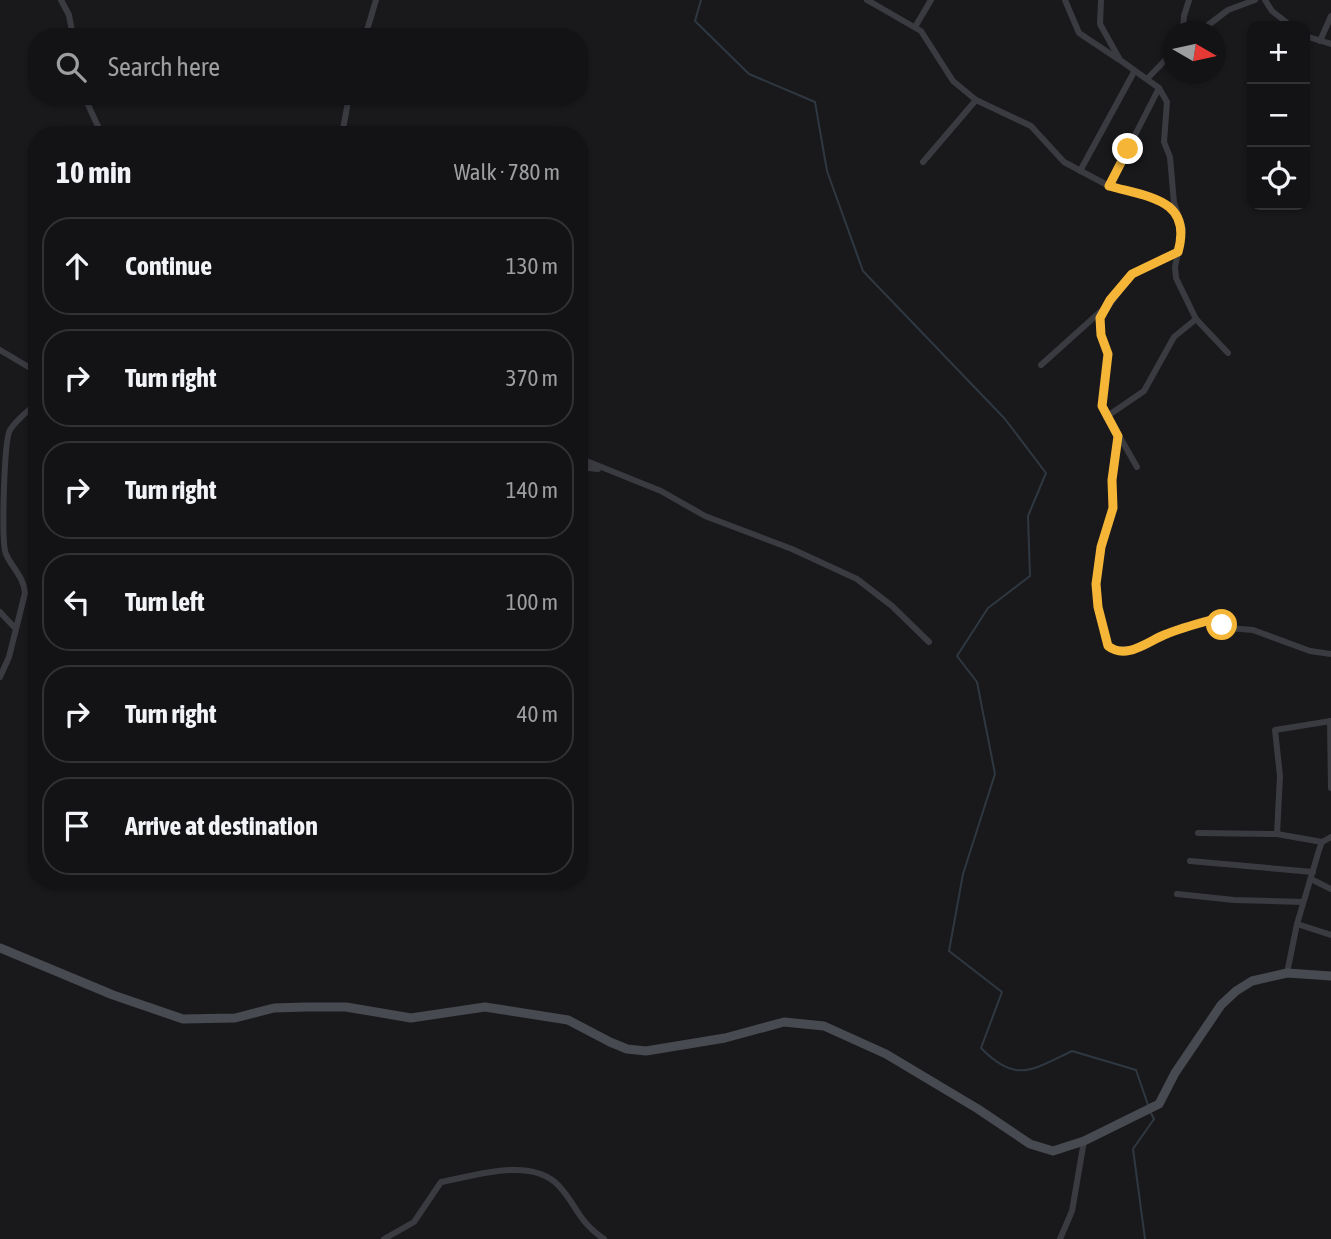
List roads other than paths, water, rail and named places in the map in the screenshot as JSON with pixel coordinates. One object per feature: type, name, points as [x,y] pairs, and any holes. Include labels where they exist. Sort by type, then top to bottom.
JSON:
[{"type":"street","points":[[61,0],[69,15],[71,28]]},
{"type":"street","points":[[368,28],[376,0]]},
{"type":"street","points":[[867,0],[915,27],[926,38],[942,68],[976,100],[1031,126],[1058,157],[1109,186],[1164,204],[1176,212]]},
{"type":"street","points":[[915,27],[930,0]]},
{"type":"street","points":[[1065,0],[1079,33],[1159,88],[1167,102],[1164,142],[1170,157],[1174,203],[1182,229],[1176,278],[1196,319],[1228,353]]},
{"type":"street","points":[[1101,0],[1101,24],[1120,60]]},
{"type":"street","points":[[1184,21],[1189,0]]},
{"type":"street","points":[[1214,21],[1228,10],[1255,0]]},
{"type":"street","points":[[1265,0],[1272,11],[1285,21]]},
{"type":"street","points":[[1320,41],[1331,16]]},
{"type":"street","points":[[1310,38],[1331,44]]},
{"type":"street","points":[[1147,79],[1163,62]]},
{"type":"street","points":[[1080,171],[1134,72]]},
{"type":"street","points":[[1109,186],[1159,88]]},
{"type":"street","points":[[923,162],[976,100]]},
{"type":"street","points":[[88,105],[98,126]]},
{"type":"street","points":[[344,126],[347,105]]},
{"type":"street","points":[[1164,204],[1174,203]]},
{"type":"street","points":[[1041,365],[1102,311],[1132,274],[1178,252]]},
{"type":"street","points":[[1102,311],[1100,329],[1108,354],[1102,391],[1107,417],[1137,467]]},
{"type":"street","points":[[1107,417],[1144,391],[1174,337],[1196,319]]},
{"type":"street","points":[[0,350],[28,367]]},
{"type":"street","points":[[0,440],[28,412]]},
{"type":"street","points":[[0,677],[9,657],[23,601],[24,585],[6,555],[2,531],[9,432]]},
{"type":"street","points":[[1118,436],[1112,480],[1113,508],[1101,547],[1096,584],[1098,607],[1110,649],[1136,649],[1164,634],[1211,620],[1227,628],[1253,630],[1310,651],[1331,654]]},
{"type":"street","points":[[588,462],[661,491],[705,516],[792,549],[857,579],[892,606],[929,642]]},
{"type":"street","points":[[588,468],[603,470]]},
{"type":"street","points":[[0,612],[15,628]]},
{"type":"street","points":[[1277,834],[1280,776],[1275,730],[1331,721],[1331,788]]},
{"type":"street","points":[[1198,833],[1277,834],[1322,842],[1331,837]]},
{"type":"street","points":[[1287,973],[1297,924],[1322,842]]},
{"type":"street","points":[[1190,861],[1312,876],[1331,889]]},
{"type":"street","points":[[1177,894],[1234,900],[1303,902]]},
{"type":"street","points":[[1297,924],[1331,935]]},
{"type":"street","points":[[0,948],[124,999],[183,1018],[235,1018],[274,1007],[346,1007],[411,1018],[485,1007],[568,1020],[627,1049],[646,1051],[725,1038],[783,1022],[824,1026],[886,1054],[1042,1149],[1066,1149],[1159,1104],[1175,1073],[1227,998],[1252,981],[1287,973],[1331,976]]},
{"type":"street","points":[[1060,1239],[1072,1211],[1084,1141]]},
{"type":"street","points":[[384,1239],[414,1222],[441,1182],[498,1169],[540,1174],[552,1179],[584,1223],[604,1239]]},
{"type":"waterway","points":[[701,0],[695,21],[749,74],[815,102],[827,171],[863,271],[1005,419],[1046,473],[1028,516],[1030,576],[988,608],[957,656],[977,682],[995,774],[963,874],[949,951],[1002,992],[981,1048],[993,1059],[1015,1070],[1025,1070],[1046,1064],[1072,1051],[1136,1070],[1148,1105]]},
{"type":"waterway","points":[[1145,1239],[1133,1149],[1154,1119],[1151,1113]]}]
